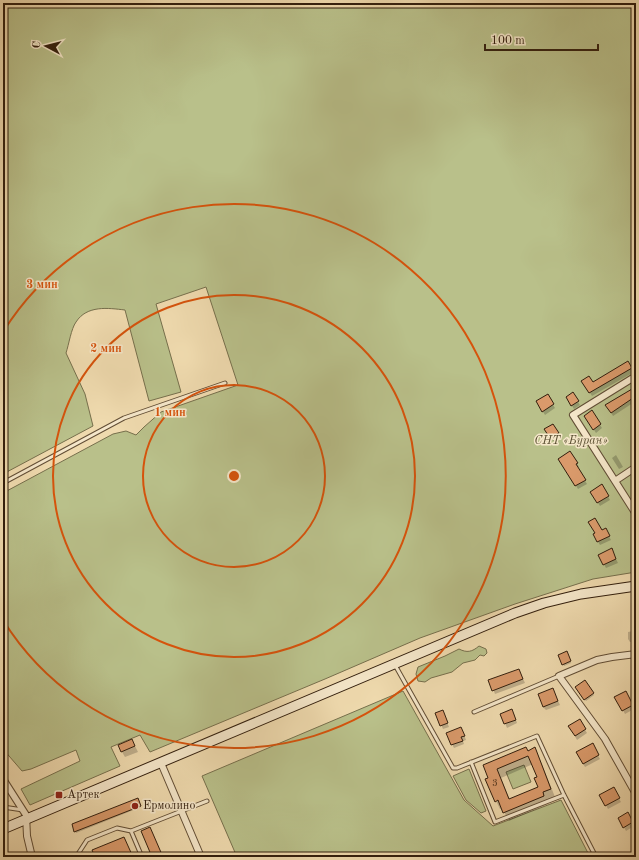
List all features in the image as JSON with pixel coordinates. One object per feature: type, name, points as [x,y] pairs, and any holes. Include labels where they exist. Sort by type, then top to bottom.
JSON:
[{"type":"street","points":[[636,376],[573,415],[636,514]]},
{"type":"street","points":[[615,481],[636,467]]},
{"type":"street","points":[[3,829],[24,815],[161,763],[515,613],[544,603],[581,594],[636,586]]},
{"type":"street","points":[[636,654],[597,660],[559,676],[605,738],[636,794]]},
{"type":"street","points":[[161,763],[201,857]]},
{"type":"street","points":[[3,779],[24,815],[32,857]]},
{"type":"lane","points":[[3,483],[124,418],[224,383]]},
{"type":"lane","points":[[394,664],[451,766],[455,768],[536,736],[596,857]]},
{"type":"lane","points":[[474,712],[559,676]]},
{"type":"lane","points":[[471,762],[495,822],[564,795]]},
{"type":"lane","points":[[76,857],[79,855],[87,840],[117,828],[131,831],[207,801]]},
{"type":"lane","points":[[3,807],[24,815]]},
{"type":"lane","points":[[131,831],[142,857]]},
{"type":"green space","name":"СНТ «Буран»","points":[[3,3],[636,3],[636,572],[593,579],[515,604],[420,638],[150,752],[140,735],[111,747],[120,766],[30,805],[21,789],[80,761],[76,750],[31,769],[22,771],[3,749],[3,493],[113,434],[126,431],[136,435],[161,412],[238,385],[206,287],[156,304],[181,392],[149,401],[125,310],[105,308],[92,310],[81,317],[74,325],[66,353],[85,394],[93,426],[3,474]]},
{"type":"green space","points":[[479,646],[486,649],[487,653],[484,656],[480,655],[475,660],[463,663],[452,672],[431,678],[425,682],[418,681],[416,674],[418,667],[459,649],[469,651],[474,650]]},
{"type":"green space","points":[[403,691],[464,800],[493,826],[561,800],[590,857],[237,857],[202,776]]},
{"type":"green space","points":[[524,765],[531,782],[513,789],[506,772]]},
{"type":"green space","points":[[469,769],[486,811],[481,813],[466,800],[453,776]]},
{"type":"building","points":[[628,361],[632,368],[589,393],[581,381],[589,376],[593,382]]},
{"type":"building","points":[[632,389],[636,396],[611,413],[605,405]]},
{"type":"building","points":[[573,392],[579,401],[571,406],[566,397]]},
{"type":"building","points":[[548,394],[554,404],[542,412],[536,401]]},
{"type":"building","points":[[592,410],[601,424],[593,430],[584,416]]},
{"type":"building","points":[[553,424],[559,433],[550,438],[544,429]]},
{"type":"building","points":[[570,451],[578,463],[576,464],[586,480],[575,486],[558,459]]},
{"type":"building","points":[[602,484],[609,496],[597,503],[590,492]]},
{"type":"building","points":[[595,518],[602,530],[606,528],[610,536],[597,542],[593,534],[595,533],[588,522]]},
{"type":"building","points":[[612,548],[616,559],[603,565],[598,555]]},
{"type":"building","points":[[567,651],[571,661],[562,665],[558,655]]},
{"type":"building","points":[[519,669],[523,679],[492,691],[488,680]]},
{"type":"building","points":[[585,680],[594,693],[584,700],[575,687]]},
{"type":"building","points":[[553,688],[558,701],[543,707],[538,694]]},
{"type":"building","points":[[626,691],[633,705],[622,711],[614,697]]},
{"type":"building","points":[[512,709],[516,720],[504,724],[500,714]]},
{"type":"building","points":[[443,710],[448,723],[440,726],[435,713]]},
{"type":"building","points":[[580,719],[586,729],[575,736],[568,726]]},
{"type":"building","points":[[461,727],[465,736],[461,737],[463,741],[451,745],[446,733]]},
{"type":"building","points":[[132,739],[135,746],[121,752],[118,745]]},
{"type":"building","points":[[593,743],[599,755],[583,764],[576,752]]},
{"type":"building","points":[[526,747],[528,751],[535,747],[551,789],[543,792],[544,796],[503,813],[498,800],[495,802],[485,779],[488,778],[483,765]],"holes":[[[528,756],[537,777],[534,778],[538,787],[509,799],[497,769]]]},
{"type":"building","points":[[614,787],[620,798],[605,806],[599,795]]},
{"type":"building","points":[[138,798],[141,806],[74,832],[72,824]]},
{"type":"building","points":[[628,812],[633,822],[623,828],[618,818]]},
{"type":"building","points":[[150,827],[163,857],[152,857],[141,831]]},
{"type":"building","points":[[124,837],[133,857],[95,857],[92,850]]},
{"type":"place","name":"Артек","points":[[59,795]]},
{"type":"place","name":"Ермолино","points":[[135,806]]}]
